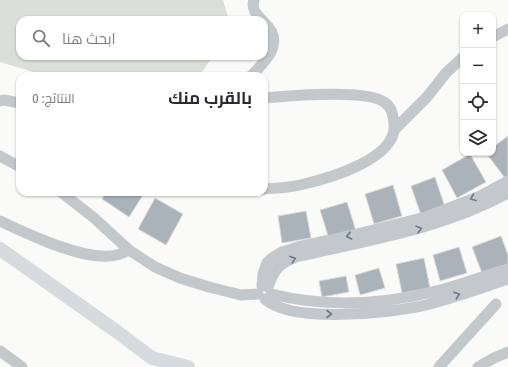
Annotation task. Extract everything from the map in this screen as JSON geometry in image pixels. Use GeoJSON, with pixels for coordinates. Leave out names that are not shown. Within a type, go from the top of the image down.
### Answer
{"type":"FeatureCollection","features":[{"type":"Feature","properties":{"kind":"main road"},"geometry":{"type":"LineString","coordinates":[[0,249],[152,358],[188,367]]}},
{"type":"Feature","properties":{"kind":"street"},"geometry":{"type":"LineString","coordinates":[[254,0],[254,12],[258,16]]}},
{"type":"Feature","properties":{"kind":"street"},"geometry":{"type":"LineString","coordinates":[[268,26],[274,37],[274,46],[268,59]]}},
{"type":"Feature","properties":{"kind":"street"},"geometry":{"type":"LineString","coordinates":[[496,35],[508,29]]}},
{"type":"Feature","properties":{"kind":"street"},"geometry":{"type":"LineString","coordinates":[[255,72],[267,60]]}},
{"type":"Feature","properties":{"kind":"street"},"geometry":{"type":"LineString","coordinates":[[395,129],[427,97],[460,60]]}},
{"type":"Feature","properties":{"kind":"street"},"geometry":{"type":"LineString","coordinates":[[268,98],[296,95],[348,95],[374,98],[384,102],[391,108],[394,115],[395,129],[393,138],[385,148],[357,166],[332,176],[300,185],[268,189]]}},
{"type":"Feature","properties":{"kind":"street"},"geometry":{"type":"LineString","coordinates":[[0,101],[4,100],[16,102]]}},
{"type":"Feature","properties":{"kind":"street"},"geometry":{"type":"LineString","coordinates":[[0,156],[16,165]]}},
{"type":"Feature","properties":{"kind":"street"},"geometry":{"type":"LineString","coordinates":[[372,235],[426,217],[478,197],[508,181]]}},
{"type":"Feature","properties":{"kind":"street"},"geometry":{"type":"LineString","coordinates":[[508,193],[462,215],[439,223],[298,247],[282,252],[272,258],[263,274],[265,292],[272,305],[280,308],[310,313],[353,314],[391,305],[508,269]]}},
{"type":"Feature","properties":{"kind":"street"},"geometry":{"type":"LineString","coordinates":[[66,196],[93,217],[129,250],[156,267],[180,278],[241,295],[265,292],[290,299],[312,301],[391,305],[425,305],[508,279]]}},
{"type":"Feature","properties":{"kind":"street"},"geometry":{"type":"LineString","coordinates":[[0,222],[42,240],[83,254],[93,256],[120,255],[129,250]]}},
{"type":"Feature","properties":{"kind":"street"},"geometry":{"type":"LineString","coordinates":[[310,313],[312,301]]}},
{"type":"Feature","properties":{"kind":"street"},"geometry":{"type":"LineString","coordinates":[[439,367],[496,304]]}},
{"type":"Feature","properties":{"kind":"street"},"geometry":{"type":"LineString","coordinates":[[0,351],[22,367]]}},
{"type":"Feature","properties":{"kind":"street"},"geometry":{"type":"LineString","coordinates":[[478,367],[508,352]]}},
{"type":"Feature","properties":{"kind":"street"},"geometry":{"type":"LineString","coordinates":[[152,358],[166,367]]}},
{"type":"Feature","properties":{"kind":"shaded area"},"geometry":{"type":"Polygon","coordinates":[[[0,0],[223,0],[228,16],[16,16],[16,60],[210,60],[202,72],[34,72],[0,62],[0,0]]]}},
{"type":"Feature","properties":{"kind":"building"},"geometry":{"type":"Polygon","coordinates":[[[508,136],[508,176],[505,178],[488,156],[496,156],[496,145],[508,136]]]}},
{"type":"Feature","properties":{"kind":"building"},"geometry":{"type":"Polygon","coordinates":[[[466,156],[471,156],[486,182],[457,198],[442,170],[466,156]]]}},
{"type":"Feature","properties":{"kind":"building"},"geometry":{"type":"Polygon","coordinates":[[[435,177],[445,207],[421,215],[411,186],[435,177]]]}},
{"type":"Feature","properties":{"kind":"building"},"geometry":{"type":"Polygon","coordinates":[[[393,185],[402,216],[374,224],[365,194],[393,185]]]}},
{"type":"Feature","properties":{"kind":"building"},"geometry":{"type":"Polygon","coordinates":[[[104,196],[142,196],[129,217],[102,199],[104,196]]]}},
{"type":"Feature","properties":{"kind":"building"},"geometry":{"type":"Polygon","coordinates":[[[155,198],[183,214],[166,245],[138,229],[155,198]]]}},
{"type":"Feature","properties":{"kind":"building"},"geometry":{"type":"Polygon","coordinates":[[[347,202],[356,231],[329,239],[320,210],[347,202]]]}},
{"type":"Feature","properties":{"kind":"building"},"geometry":{"type":"Polygon","coordinates":[[[306,211],[311,238],[282,243],[278,216],[306,211]]]}},
{"type":"Feature","properties":{"kind":"building"},"geometry":{"type":"Polygon","coordinates":[[[501,236],[508,255],[508,264],[482,273],[472,247],[501,236]]]}},
{"type":"Feature","properties":{"kind":"building"},"geometry":{"type":"Polygon","coordinates":[[[459,247],[467,273],[440,281],[433,255],[459,247]]]}},
{"type":"Feature","properties":{"kind":"building"},"geometry":{"type":"Polygon","coordinates":[[[424,258],[430,288],[402,293],[396,264],[424,258]]]}},
{"type":"Feature","properties":{"kind":"building"},"geometry":{"type":"Polygon","coordinates":[[[379,268],[385,288],[360,295],[355,275],[379,268]]]}},
{"type":"Feature","properties":{"kind":"building"},"geometry":{"type":"Polygon","coordinates":[[[346,276],[349,292],[322,297],[319,281],[346,276]]]}}]}
